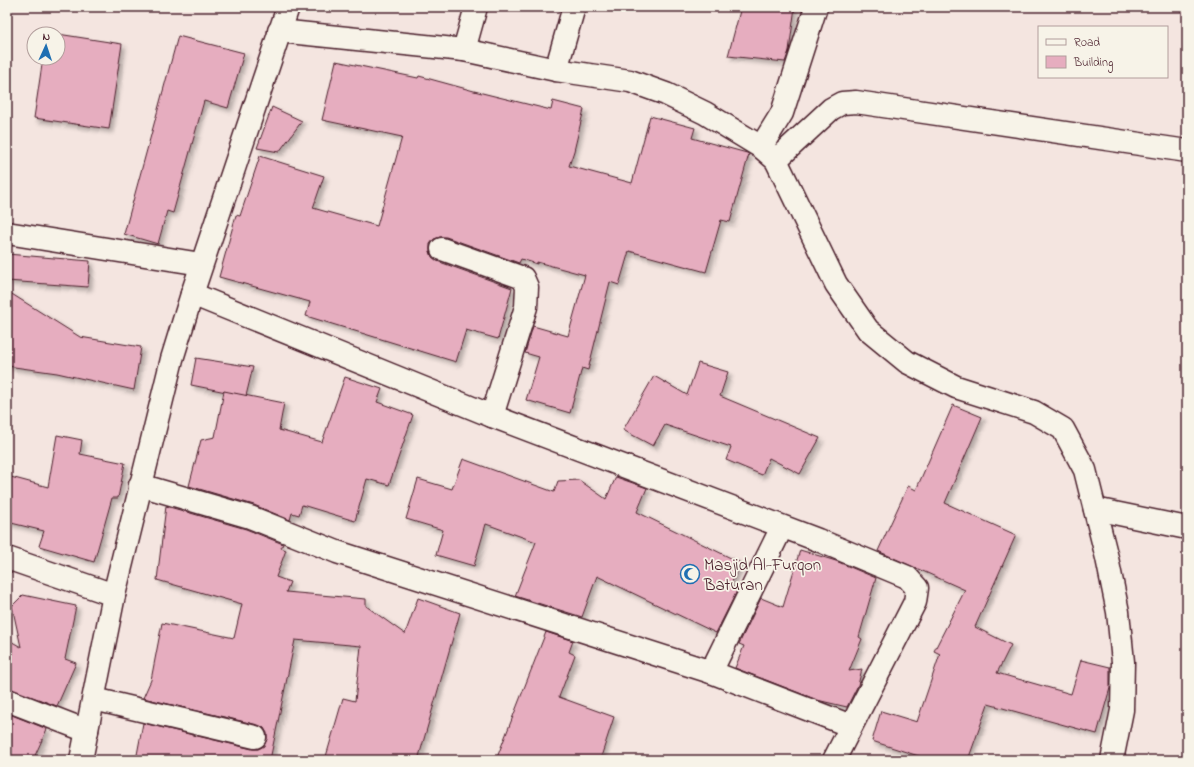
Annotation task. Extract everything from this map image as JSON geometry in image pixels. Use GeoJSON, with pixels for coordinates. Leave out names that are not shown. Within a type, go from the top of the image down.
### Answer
{"type":"FeatureCollection","features":[{"type":"Feature","properties":{"kind":"street"},"geometry":{"type":"LineString","coordinates":[[81,760],[114,595],[172,360],[192,294],[288,7]]}},
{"type":"Feature","properties":{"kind":"street"},"geometry":{"type":"LineString","coordinates":[[464,50],[476,7]]}},
{"type":"Feature","properties":{"kind":"street"},"geometry":{"type":"LineString","coordinates":[[556,70],[574,7]]}},
{"type":"Feature","properties":{"kind":"street"},"geometry":{"type":"LineString","coordinates":[[768,153],[816,7]]}},
{"type":"Feature","properties":{"kind":"street"},"geometry":{"type":"LineString","coordinates":[[279,31],[464,50],[556,70],[630,81],[666,94],[705,113],[768,153],[836,284],[868,330],[907,362],[956,387],[1034,412],[1062,429],[1085,470],[1118,612],[1123,662],[1122,710],[1112,760]]}},
{"type":"Feature","properties":{"kind":"street"},"geometry":{"type":"LineString","coordinates":[[768,153],[830,109],[842,103],[856,102],[1187,151]]}},
{"type":"Feature","properties":{"kind":"street"},"geometry":{"type":"LineString","coordinates":[[7,233],[202,264]]}},
{"type":"Feature","properties":{"kind":"street"},"geometry":{"type":"LineString","coordinates":[[442,249],[523,278],[526,287],[526,307],[492,416]]}},
{"type":"Feature","properties":{"kind":"street"},"geometry":{"type":"LineString","coordinates":[[192,294],[492,416],[818,540],[907,577],[917,588],[915,602],[834,760]]}},
{"type":"Feature","properties":{"kind":"street"},"geometry":{"type":"LineString","coordinates":[[140,485],[250,517],[337,552],[711,672],[851,726]]}},
{"type":"Feature","properties":{"kind":"street"},"geometry":{"type":"LineString","coordinates":[[1095,509],[1187,528]]}},
{"type":"Feature","properties":{"kind":"street"},"geometry":{"type":"LineString","coordinates":[[711,672],[782,527]]}},
{"type":"Feature","properties":{"kind":"street"},"geometry":{"type":"LineString","coordinates":[[7,558],[114,595]]}},
{"type":"Feature","properties":{"kind":"street"},"geometry":{"type":"LineString","coordinates":[[94,699],[255,737]]}},
{"type":"Feature","properties":{"kind":"street"},"geometry":{"type":"LineString","coordinates":[[7,700],[87,731]]}},
{"type":"Feature","properties":{"kind":"building"},"geometry":{"type":"Polygon","coordinates":[[[741,7],[795,7],[789,51],[785,62],[728,56],[741,7]]]}},
{"type":"Feature","properties":{"kind":"building"},"geometry":{"type":"Polygon","coordinates":[[[66,35],[122,44],[109,129],[34,118],[42,66],[66,66],[66,35]]]}},
{"type":"Feature","properties":{"kind":"building"},"geometry":{"type":"Polygon","coordinates":[[[178,36],[244,53],[228,108],[204,101],[173,213],[167,211],[158,244],[124,234],[178,36]]]}},
{"type":"Feature","properties":{"kind":"building"},"geometry":{"type":"Polygon","coordinates":[[[336,61],[418,78],[419,76],[551,110],[553,101],[584,109],[569,166],[632,183],[650,116],[695,128],[692,138],[749,154],[730,222],[721,220],[706,272],[629,251],[619,285],[610,282],[588,370],[582,368],[570,413],[526,400],[539,357],[525,353],[533,326],[568,336],[585,275],[521,259],[519,263],[446,237],[434,239],[430,244],[430,251],[432,257],[437,261],[512,288],[498,339],[466,330],[456,362],[306,316],[310,302],[219,277],[236,215],[240,216],[260,156],[324,176],[313,208],[377,226],[402,137],[322,120],[336,61]]]}},
{"type":"Feature","properties":{"kind":"building"},"geometry":{"type":"Polygon","coordinates":[[[272,107],[302,121],[279,152],[257,148],[272,107]]]}},
{"type":"Feature","properties":{"kind":"building"},"geometry":{"type":"Polygon","coordinates":[[[7,254],[90,261],[88,287],[7,281],[7,254]]]}},
{"type":"Feature","properties":{"kind":"building"},"geometry":{"type":"Polygon","coordinates":[[[7,291],[80,337],[141,347],[134,390],[57,373],[7,366],[7,291]]]}},
{"type":"Feature","properties":{"kind":"building"},"geometry":{"type":"Polygon","coordinates":[[[196,358],[253,367],[246,396],[191,385],[196,358]]]}},
{"type":"Feature","properties":{"kind":"building"},"geometry":{"type":"Polygon","coordinates":[[[698,363],[728,372],[720,396],[820,438],[800,474],[769,458],[762,475],[726,460],[731,447],[665,425],[653,446],[623,430],[654,376],[687,395],[698,363]]]}},
{"type":"Feature","properties":{"kind":"building"},"geometry":{"type":"Polygon","coordinates":[[[345,377],[382,389],[377,402],[413,415],[389,485],[367,479],[355,521],[302,505],[299,515],[292,513],[290,520],[254,505],[189,486],[201,440],[215,437],[224,391],[284,403],[279,430],[322,442],[345,377]]]}},
{"type":"Feature","properties":{"kind":"building"},"geometry":{"type":"Polygon","coordinates":[[[953,405],[982,417],[945,503],[1016,535],[975,627],[1011,645],[997,673],[1071,694],[1081,660],[1110,667],[1110,688],[1097,734],[988,704],[968,760],[931,760],[872,741],[881,711],[917,722],[940,654],[934,651],[965,590],[878,551],[908,486],[916,490],[953,405]]]}},
{"type":"Feature","properties":{"kind":"building"},"geometry":{"type":"Polygon","coordinates":[[[57,435],[82,440],[80,454],[125,463],[118,498],[112,498],[94,562],[39,546],[44,531],[7,522],[7,476],[48,487],[57,435]]]}},
{"type":"Feature","properties":{"kind":"building"},"geometry":{"type":"Polygon","coordinates":[[[463,459],[554,492],[558,481],[579,480],[606,499],[616,477],[647,488],[637,512],[741,563],[730,586],[738,589],[716,633],[597,576],[582,617],[515,596],[536,542],[486,524],[474,566],[436,555],[443,530],[406,519],[418,479],[452,489],[463,459]]]}},
{"type":"Feature","properties":{"kind":"building"},"geometry":{"type":"Polygon","coordinates":[[[166,506],[246,529],[283,544],[281,548],[286,550],[276,577],[290,582],[286,592],[366,599],[366,606],[405,634],[418,598],[460,613],[418,760],[325,760],[343,698],[355,701],[361,646],[295,640],[270,760],[136,760],[143,723],[252,749],[258,749],[264,746],[267,739],[267,733],[264,728],[258,725],[143,698],[151,680],[162,623],[234,638],[242,604],[157,580],[166,506]]]}},
{"type":"Feature","properties":{"kind":"building"},"geometry":{"type":"Polygon","coordinates":[[[800,550],[836,561],[876,578],[859,637],[862,639],[849,671],[862,669],[858,685],[847,707],[817,700],[735,668],[744,646],[739,644],[761,598],[783,607],[800,550]]]}},
{"type":"Feature","properties":{"kind":"building"},"geometry":{"type":"Polygon","coordinates":[[[23,595],[76,606],[65,659],[76,663],[57,706],[7,688],[7,639],[21,647],[12,606],[23,595]]]}},
{"type":"Feature","properties":{"kind":"building"},"geometry":{"type":"Polygon","coordinates":[[[546,632],[573,641],[569,652],[575,655],[559,697],[614,717],[600,760],[496,760],[546,632]]]}},
{"type":"Feature","properties":{"kind":"building"},"geometry":{"type":"Polygon","coordinates":[[[7,713],[47,729],[33,760],[7,760],[7,713]]]}},
{"type":"Feature","properties":{"kind":"place","name":"Masjid Al-Furqon Baturan"},"geometry":{"type":"Point","coordinates":[690,574]}}]}
